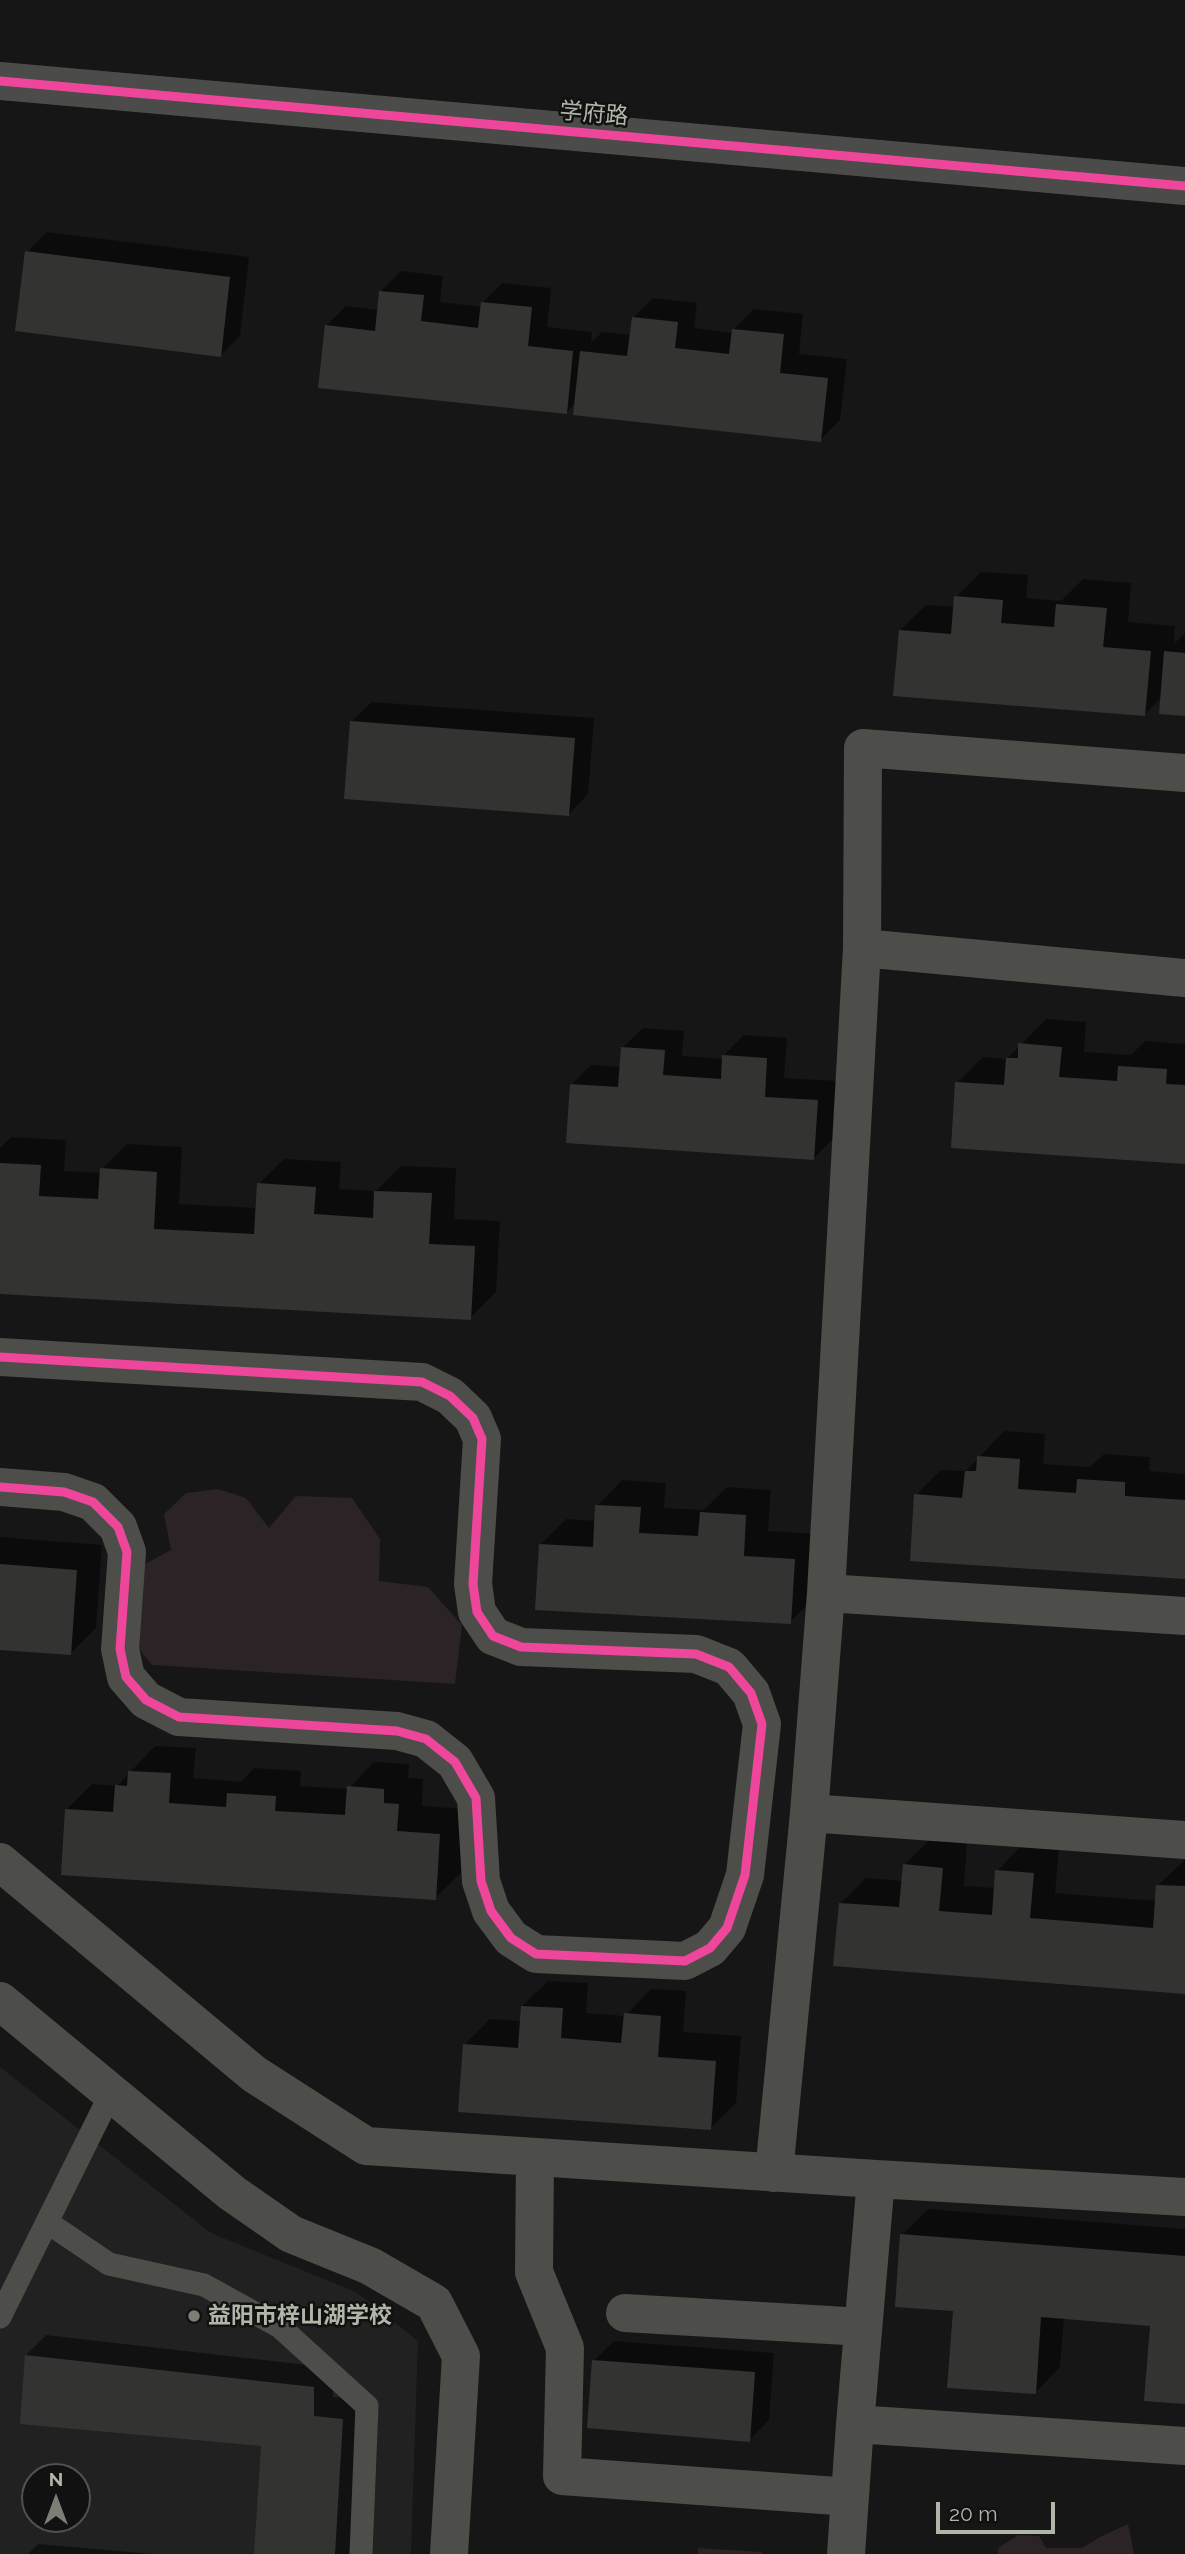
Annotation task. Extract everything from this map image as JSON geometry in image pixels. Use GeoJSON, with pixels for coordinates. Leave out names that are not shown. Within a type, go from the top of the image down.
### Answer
{"type":"FeatureCollection","features":[{"type":"Feature","properties":{"kind":"street","name":"学府路"},"geometry":{"type":"LineString","coordinates":[[0,81],[1185,186]]}},
{"type":"Feature","properties":{"kind":"street"},"geometry":{"type":"LineString","coordinates":[[774,2173],[809,1813],[826,1593],[862,948],[863,748],[1185,773]]}},
{"type":"Feature","properties":{"kind":"street"},"geometry":{"type":"LineString","coordinates":[[862,948],[1185,978]]}},
{"type":"Feature","properties":{"kind":"street"},"geometry":{"type":"LineString","coordinates":[[0,1357],[422,1382],[450,1396],[473,1418],[482,1439],[473,1584],[477,1612],[494,1636],[521,1647],[696,1654],[729,1667],[751,1693],[762,1724],[745,1875],[727,1928],[710,1948],[685,1961],[536,1954],[511,1938],[491,1911],[481,1881],[476,1798],[455,1762],[426,1739],[397,1731],[179,1717],[146,1700],[127,1677],[120,1649],[127,1552],[118,1527],[93,1502],[64,1492],[0,1487]]}},
{"type":"Feature","properties":{"kind":"street"},"geometry":{"type":"LineString","coordinates":[[826,1593],[1185,1616]]}},
{"type":"Feature","properties":{"kind":"street"},"geometry":{"type":"LineString","coordinates":[[809,1813],[1185,1840]]}},
{"type":"Feature","properties":{"kind":"street"},"geometry":{"type":"LineString","coordinates":[[0,1862],[254,2074],[366,2146],[1185,2197]]}},
{"type":"Feature","properties":{"kind":"street"},"geometry":{"type":"LineString","coordinates":[[0,2001],[232,2193],[291,2234],[370,2266],[434,2304],[461,2356],[449,2554]]}},
{"type":"Feature","properties":{"kind":"street"},"geometry":{"type":"LineString","coordinates":[[534,2157],[534,2272],[565,2348],[562,2476],[850,2497]]}},
{"type":"Feature","properties":{"kind":"street"},"geometry":{"type":"LineString","coordinates":[[846,2554],[876,2179]]}},
{"type":"Feature","properties":{"kind":"street"},"geometry":{"type":"LineString","coordinates":[[625,2313],[863,2327]]}},
{"type":"Feature","properties":{"kind":"street"},"geometry":{"type":"LineString","coordinates":[[855,2424],[1185,2446]]}},
{"type":"Feature","properties":{"kind":"lane"},"geometry":{"type":"LineString","coordinates":[[0,2317],[111,2093]]}},
{"type":"Feature","properties":{"kind":"lane"},"geometry":{"type":"LineString","coordinates":[[47,2222],[108,2264],[204,2285],[280,2327],[367,2406],[361,2554]]}},
{"type":"Feature","properties":{"kind":"shaded area"},"geometry":{"type":"Polygon","coordinates":[[[218,1489],[246,1498],[269,1528],[296,1496],[352,1498],[380,1539],[379,1581],[428,1587],[462,1625],[455,1684],[152,1665],[135,1644],[141,1566],[171,1550],[164,1514],[186,1493],[218,1489]]]}},
{"type":"Feature","properties":{"kind":"shaded area","name":"益阳市梓山湖学校"},"geometry":{"type":"Polygon","coordinates":[[[0,2067],[211,2233],[356,2292],[418,2341],[411,2554],[0,2554],[0,2067]]]}},
{"type":"Feature","properties":{"kind":"shaded area"},"geometry":{"type":"Polygon","coordinates":[[[1128,2524],[1134,2554],[998,2554],[998,2548],[1018,2535],[1039,2536],[1046,2548],[1082,2548],[1128,2524]]]}},
{"type":"Feature","properties":{"kind":"shaded area"},"geometry":{"type":"Polygon","coordinates":[[[698,2548],[762,2552],[762,2554],[698,2554],[698,2548]]]}},
{"type":"Feature","properties":{"kind":"building"},"geometry":{"type":"Polygon","coordinates":[[[25,251],[230,277],[221,357],[15,331],[25,251]]]}},
{"type":"Feature","properties":{"kind":"building"},"geometry":{"type":"Polygon","coordinates":[[[379,291],[424,295],[421,321],[478,328],[481,302],[532,307],[528,346],[573,351],[567,414],[318,388],[325,325],[375,331],[379,291]]]}},
{"type":"Feature","properties":{"kind":"building"},"geometry":{"type":"Polygon","coordinates":[[[632,317],[678,322],[675,348],[729,354],[732,329],[784,334],[780,373],[828,378],[821,442],[573,415],[580,351],[627,356],[632,317]]]}},
{"type":"Feature","properties":{"kind":"building"},"geometry":{"type":"Polygon","coordinates":[[[954,596],[1003,600],[1001,623],[1054,627],[1056,604],[1107,608],[1103,647],[1151,651],[1145,716],[893,696],[899,630],[951,634],[954,596]]]}},
{"type":"Feature","properties":{"kind":"building"},"geometry":{"type":"Polygon","coordinates":[[[1164,651],[1185,653],[1185,716],[1159,714],[1164,651]]]}},
{"type":"Feature","properties":{"kind":"building"},"geometry":{"type":"Polygon","coordinates":[[[350,721],[575,738],[569,816],[344,799],[350,721]]]}},
{"type":"Feature","properties":{"kind":"building"},"geometry":{"type":"Polygon","coordinates":[[[1018,1043],[1062,1047],[1059,1077],[1117,1081],[1118,1066],[1167,1069],[1166,1084],[1185,1085],[1185,1164],[951,1148],[955,1082],[1004,1085],[1006,1058],[1018,1058],[1018,1043]]]}},
{"type":"Feature","properties":{"kind":"building"},"geometry":{"type":"Polygon","coordinates":[[[621,1047],[665,1050],[663,1075],[721,1079],[722,1055],[767,1058],[765,1097],[818,1100],[814,1160],[566,1143],[570,1084],[618,1087],[621,1047]]]}},
{"type":"Feature","properties":{"kind":"building"},"geometry":{"type":"Polygon","coordinates":[[[0,1163],[41,1165],[39,1196],[98,1199],[100,1168],[157,1172],[154,1229],[254,1234],[257,1183],[316,1187],[314,1214],[373,1218],[374,1191],[432,1193],[429,1244],[475,1246],[471,1320],[0,1294],[0,1163]]]}},
{"type":"Feature","properties":{"kind":"building"},"geometry":{"type":"Polygon","coordinates":[[[977,1456],[1020,1459],[1018,1489],[1076,1493],[1077,1479],[1125,1482],[1125,1496],[1185,1500],[1185,1579],[910,1561],[914,1494],[962,1498],[965,1471],[976,1471],[977,1456]]]}},
{"type":"Feature","properties":{"kind":"building"},"geometry":{"type":"Polygon","coordinates":[[[595,1505],[641,1507],[639,1533],[698,1536],[700,1512],[746,1515],[744,1556],[795,1559],[791,1624],[535,1610],[539,1544],[593,1547],[595,1505]]]}},
{"type":"Feature","properties":{"kind":"building"},"geometry":{"type":"Polygon","coordinates":[[[0,1564],[77,1570],[71,1655],[0,1650],[0,1564]]]}},
{"type":"Feature","properties":{"kind":"building"},"geometry":{"type":"Polygon","coordinates":[[[128,1771],[171,1773],[169,1803],[226,1807],[227,1793],[276,1796],[275,1811],[345,1815],[347,1786],[384,1789],[384,1803],[399,1804],[397,1831],[440,1834],[436,1900],[61,1875],[65,1809],[113,1812],[115,1785],[127,1786],[128,1771]]]}},
{"type":"Feature","properties":{"kind":"building"},"geometry":{"type":"Polygon","coordinates":[[[903,1864],[943,1868],[939,1911],[992,1915],[995,1870],[1034,1873],[1030,1918],[1153,1928],[1156,1885],[1185,1886],[1185,1994],[833,1966],[839,1903],[899,1907],[903,1864]]]}},
{"type":"Feature","properties":{"kind":"building"},"geometry":{"type":"Polygon","coordinates":[[[521,2006],[563,2008],[561,2038],[621,2043],[624,2013],[661,2016],[658,2057],[716,2061],[711,2130],[458,2112],[463,2044],[518,2048],[521,2006]]]}},
{"type":"Feature","properties":{"kind":"building"},"geometry":{"type":"Polygon","coordinates":[[[900,2234],[1185,2256],[1185,2404],[1144,2401],[1150,2326],[1041,2317],[1036,2394],[947,2388],[953,2311],[895,2307],[900,2234]]]}},
{"type":"Feature","properties":{"kind":"building"},"geometry":{"type":"Polygon","coordinates":[[[25,2355],[314,2387],[314,2416],[343,2419],[335,2554],[254,2554],[261,2446],[20,2424],[25,2355]]]}},
{"type":"Feature","properties":{"kind":"building"},"geometry":{"type":"Polygon","coordinates":[[[592,2360],[755,2372],[750,2442],[587,2428],[592,2360]]]}},
{"type":"Feature","properties":{"kind":"cycle path"},"geometry":{"type":"LineString","coordinates":[[0,81],[1185,186]]}},
{"type":"Feature","properties":{"kind":"cycle path"},"geometry":{"type":"LineString","coordinates":[[0,1357],[422,1382],[450,1396],[473,1418],[482,1439],[473,1584],[477,1612],[493,1636],[521,1647],[696,1654],[729,1667],[751,1693],[762,1724],[745,1875],[727,1928],[710,1948],[685,1961],[536,1954],[511,1938],[491,1911],[481,1881],[476,1798],[455,1762],[426,1739],[397,1731],[179,1717],[146,1700],[126,1677],[120,1649],[127,1552],[118,1527],[93,1502],[64,1492],[0,1487]]}},
{"type":"Feature","properties":{"kind":"place","name":"益阳市梓山湖学校"},"geometry":{"type":"Point","coordinates":[194,2316]}}]}
